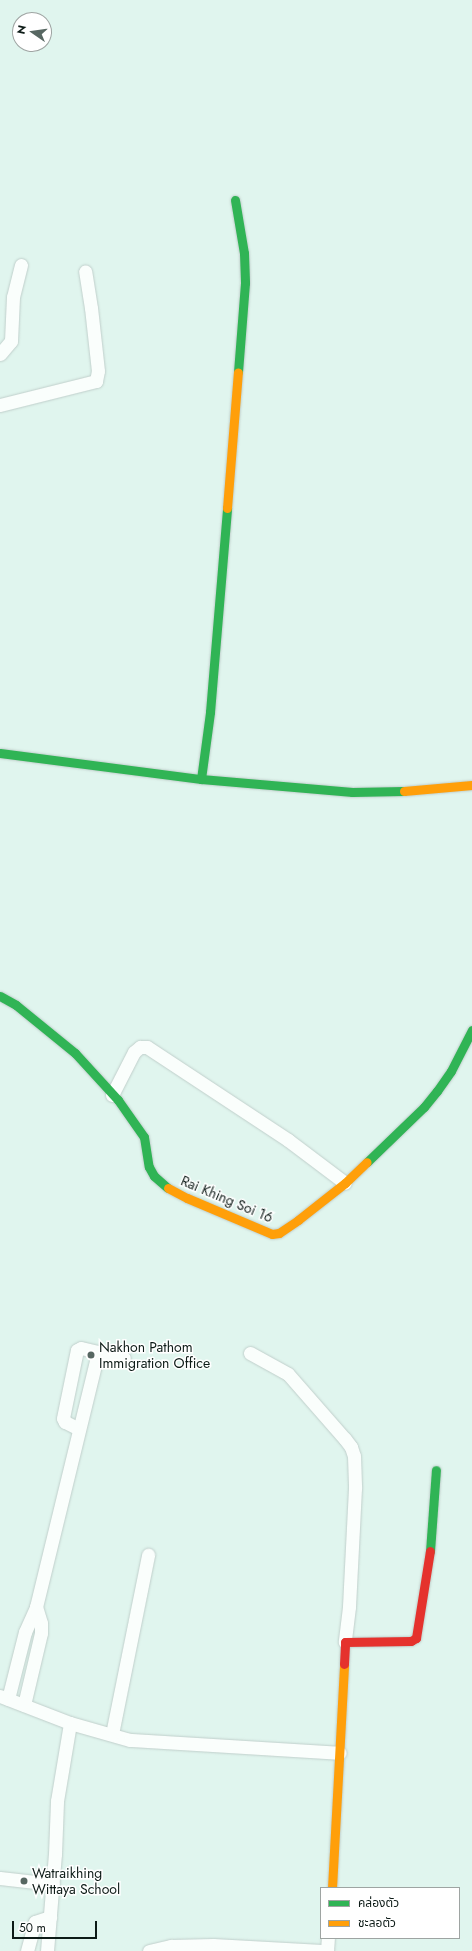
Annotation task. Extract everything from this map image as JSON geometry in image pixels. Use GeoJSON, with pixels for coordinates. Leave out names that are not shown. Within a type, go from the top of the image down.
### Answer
{"type":"FeatureCollection","features":[{"type":"Feature","properties":{"kind":"street"},"geometry":{"type":"LineString","coordinates":[[201,779],[210,712],[245,283],[244,253],[235,200]]}},
{"type":"Feature","properties":{"kind":"street"},"geometry":{"type":"LineString","coordinates":[[0,354],[11,340],[13,297],[21,265]]}},
{"type":"Feature","properties":{"kind":"street"},"geometry":{"type":"LineString","coordinates":[[0,405],[96,381],[98,373],[85,271]]}},
{"type":"Feature","properties":{"kind":"street"},"geometry":{"type":"LineString","coordinates":[[0,753],[201,779],[375,793],[472,785]]}},
{"type":"Feature","properties":{"kind":"street","name":"Rai Khing Soi 16"},"geometry":{"type":"LineString","coordinates":[[0,996],[40,1024],[75,1053],[112,1095],[139,1128],[144,1137],[149,1167],[154,1176],[163,1185],[187,1198],[268,1233],[279,1233],[344,1183],[424,1107],[438,1091],[451,1071],[472,1030]]}},
{"type":"Feature","properties":{"kind":"street"},"geometry":{"type":"LineString","coordinates":[[112,1095],[134,1052],[140,1047],[147,1047],[288,1140],[344,1183]]}},
{"type":"Feature","properties":{"kind":"street"},"geometry":{"type":"LineString","coordinates":[[79,1429],[65,1422],[63,1418],[78,1350],[81,1348],[124,1358]]}},
{"type":"Feature","properties":{"kind":"street"},"geometry":{"type":"LineString","coordinates":[[98,1352],[36,1607],[25,1632],[4,1697],[70,1723],[130,1740],[340,1753]]}},
{"type":"Feature","properties":{"kind":"street"},"geometry":{"type":"LineString","coordinates":[[250,1353],[288,1374],[345,1439],[351,1447],[354,1456],[355,1488],[349,1608],[332,1887]]}},
{"type":"Feature","properties":{"kind":"street"},"geometry":{"type":"LineString","coordinates":[[346,1642],[411,1641],[416,1638],[429,1558],[436,1470]]}},
{"type":"Feature","properties":{"kind":"street"},"geometry":{"type":"LineString","coordinates":[[112,1734],[148,1555]]}},
{"type":"Feature","properties":{"kind":"street"},"geometry":{"type":"LineString","coordinates":[[24,1705],[41,1633],[41,1624],[36,1607]]}},
{"type":"Feature","properties":{"kind":"street"},"geometry":{"type":"LineString","coordinates":[[47,1951],[53,1884],[57,1801],[70,1723]]}},
{"type":"Feature","properties":{"kind":"street"},"geometry":{"type":"LineString","coordinates":[[0,1878],[53,1884]]}},
{"type":"Feature","properties":{"kind":"street"},"geometry":{"type":"LineString","coordinates":[[27,1951],[35,1922],[50,1917]]}},
{"type":"Feature","properties":{"kind":"street"},"geometry":{"type":"LineString","coordinates":[[327,1951],[328,1939]]}},
{"type":"Feature","properties":{"kind":"street"},"geometry":{"type":"LineString","coordinates":[[149,1951],[171,1946],[322,1951]]}},
{"type":"Feature","properties":{"kind":"traffic: fast"},"geometry":{"type":"LineString","coordinates":[[235,200],[244,253],[245,283],[238,372]]}},
{"type":"Feature","properties":{"kind":"traffic: fast"},"geometry":{"type":"LineString","coordinates":[[201,779],[210,712],[227,508]]}},
{"type":"Feature","properties":{"kind":"traffic: fast"},"geometry":{"type":"LineString","coordinates":[[0,753],[201,779],[352,792],[404,791]]}},
{"type":"Feature","properties":{"kind":"traffic: fast"},"geometry":{"type":"LineString","coordinates":[[0,996],[16,1005],[75,1053],[118,1100],[144,1137],[149,1167],[154,1176],[168,1188]]}},
{"type":"Feature","properties":{"kind":"traffic: fast"},"geometry":{"type":"LineString","coordinates":[[367,1162],[424,1107],[437,1091],[451,1071],[472,1030]]}},
{"type":"Feature","properties":{"kind":"traffic: fast"},"geometry":{"type":"LineString","coordinates":[[430,1551],[436,1470]]}},
{"type":"Feature","properties":{"kind":"traffic: slow"},"geometry":{"type":"LineString","coordinates":[[227,508],[238,372]]}},
{"type":"Feature","properties":{"kind":"traffic: slow"},"geometry":{"type":"LineString","coordinates":[[404,791],[472,785]]}},
{"type":"Feature","properties":{"kind":"traffic: slow"},"geometry":{"type":"LineString","coordinates":[[168,1188],[187,1198],[272,1234],[279,1233],[298,1220],[345,1183],[367,1162]]}},
{"type":"Feature","properties":{"kind":"traffic: slow"},"geometry":{"type":"LineString","coordinates":[[332,1887],[344,1664]]}},
{"type":"Feature","properties":{"kind":"traffic: jam"},"geometry":{"type":"LineString","coordinates":[[344,1664],[345,1642],[411,1641],[416,1638],[430,1551]]}},
{"type":"Feature","properties":{"kind":"place","name":"Nakhon Pathom Immigration Office"},"geometry":{"type":"Point","coordinates":[91,1355]}},
{"type":"Feature","properties":{"kind":"place","name":"Watraikhing Wittaya School"},"geometry":{"type":"Point","coordinates":[24,1881]}}]}
